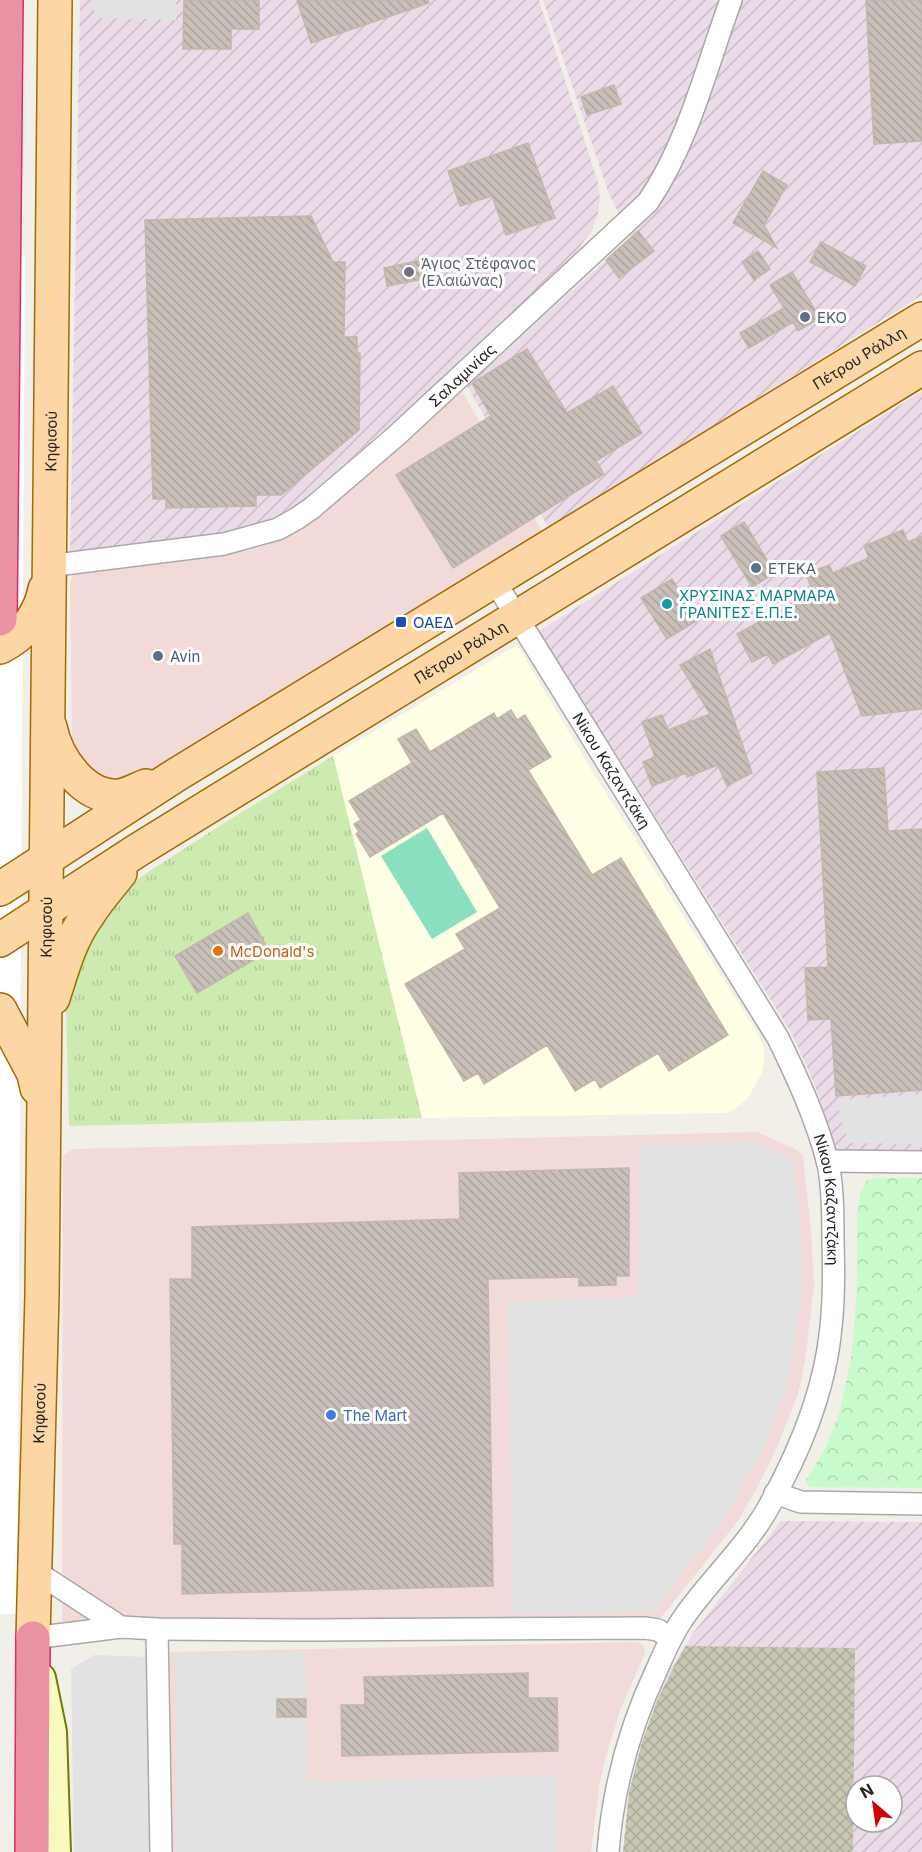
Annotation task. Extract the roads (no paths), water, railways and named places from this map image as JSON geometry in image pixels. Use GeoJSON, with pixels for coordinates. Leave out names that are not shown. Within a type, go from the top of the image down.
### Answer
{"type":"FeatureCollection","features":[{"type":"Feature","properties":{"kind":"highway"},"geometry":{"type":"LineString","coordinates":[[0,619],[6,0]]}},
{"type":"Feature","properties":{"kind":"highway"},"geometry":{"type":"LineString","coordinates":[[32,1852],[33,1638]]}},
{"type":"Feature","properties":{"kind":"main road","name":"Κηφισού"},"geometry":{"type":"LineString","coordinates":[[33,1638],[42,1306],[46,703],[55,0]]}},
{"type":"Feature","properties":{"kind":"main road","name":"Πέτρου Ράλλη"},"geometry":{"type":"LineString","coordinates":[[0,889],[176,775],[922,319]]}},
{"type":"Feature","properties":{"kind":"main road","name":"Πέτρου Ράλλη"},"geometry":{"type":"LineString","coordinates":[[0,940],[138,850],[922,368]]}},
{"type":"Feature","properties":{"kind":"main road"},"geometry":{"type":"LineString","coordinates":[[0,647],[15,638],[28,626],[37,613],[43,598],[48,566]]}},
{"type":"Feature","properties":{"kind":"main road"},"geometry":{"type":"LineString","coordinates":[[46,703],[50,730],[59,751],[73,773],[92,790],[105,795],[120,796],[176,775]]}},
{"type":"Feature","properties":{"kind":"main road"},"geometry":{"type":"LineString","coordinates":[[44,1032],[64,963],[87,915],[138,850]]}},
{"type":"Feature","properties":{"kind":"main road"},"geometry":{"type":"LineString","coordinates":[[0,919],[13,920],[45,912]]}},
{"type":"Feature","properties":{"kind":"main road"},"geometry":{"type":"LineString","coordinates":[[0,1010],[34,1074],[42,1106],[43,1140]]}},
{"type":"Feature","properties":{"kind":"street","name":"Σαλαμινίας"},"geometry":{"type":"LineString","coordinates":[[48,566],[224,544],[278,529],[312,508],[396,436],[648,201],[662,180],[684,135],[731,0]]}},
{"type":"Feature","properties":{"kind":"street","name":"Νίκου Καζαντζάκη"},"geometry":{"type":"LineString","coordinates":[[494,580],[778,1038],[801,1087],[827,1161],[833,1221],[834,1298],[831,1329],[818,1396],[792,1460],[766,1511],[700,1595],[670,1638],[644,1696],[629,1739],[616,1790],[608,1852]]}},
{"type":"Feature","properties":{"kind":"street"},"geometry":{"type":"LineString","coordinates":[[827,1161],[922,1162]]}},
{"type":"Feature","properties":{"kind":"street"},"geometry":{"type":"LineString","coordinates":[[775,1493],[801,1502],[922,1504]]}},
{"type":"Feature","properties":{"kind":"street"},"geometry":{"type":"LineString","coordinates":[[35,1571],[121,1627]]}},
{"type":"Feature","properties":{"kind":"street"},"geometry":{"type":"LineString","coordinates":[[33,1638],[121,1627],[157,1629],[645,1628],[658,1630],[670,1638]]}},
{"type":"Feature","properties":{"kind":"street"},"geometry":{"type":"LineString","coordinates":[[157,1629],[161,1852]]}},
{"type":"Feature","properties":{"kind":"street","name":"Κηφισού"},"geometry":{"type":"LineString","coordinates":[[33,1638],[52,1732],[56,1852]]}},
{"type":"Feature","properties":{"kind":"place","name":"Άγιος Στέφανος (Ελαιώνας)"},"geometry":{"type":"Point","coordinates":[409,272]}},
{"type":"Feature","properties":{"kind":"place","name":"EKO"},"geometry":{"type":"Point","coordinates":[805,317]}},
{"type":"Feature","properties":{"kind":"place","name":"ΕΤΕΚΑ"},"geometry":{"type":"Point","coordinates":[756,568]}},
{"type":"Feature","properties":{"kind":"place","name":"ΧΡΥΣΙΝΑΣ ΜΑΡΜΑΡΑ ΓΡΑΝΙΤΕΣ Ε.Π.Ε."},"geometry":{"type":"Point","coordinates":[667,604]}},
{"type":"Feature","properties":{"kind":"place","name":"ΟΑΕΔ"},"geometry":{"type":"Point","coordinates":[401,622]}},
{"type":"Feature","properties":{"kind":"place","name":"Avin"},"geometry":{"type":"Point","coordinates":[158,656]}},
{"type":"Feature","properties":{"kind":"place","name":"McDonald's"},"geometry":{"type":"Point","coordinates":[218,951]}},
{"type":"Feature","properties":{"kind":"place","name":"The Mart"},"geometry":{"type":"Point","coordinates":[331,1415]}}]}
